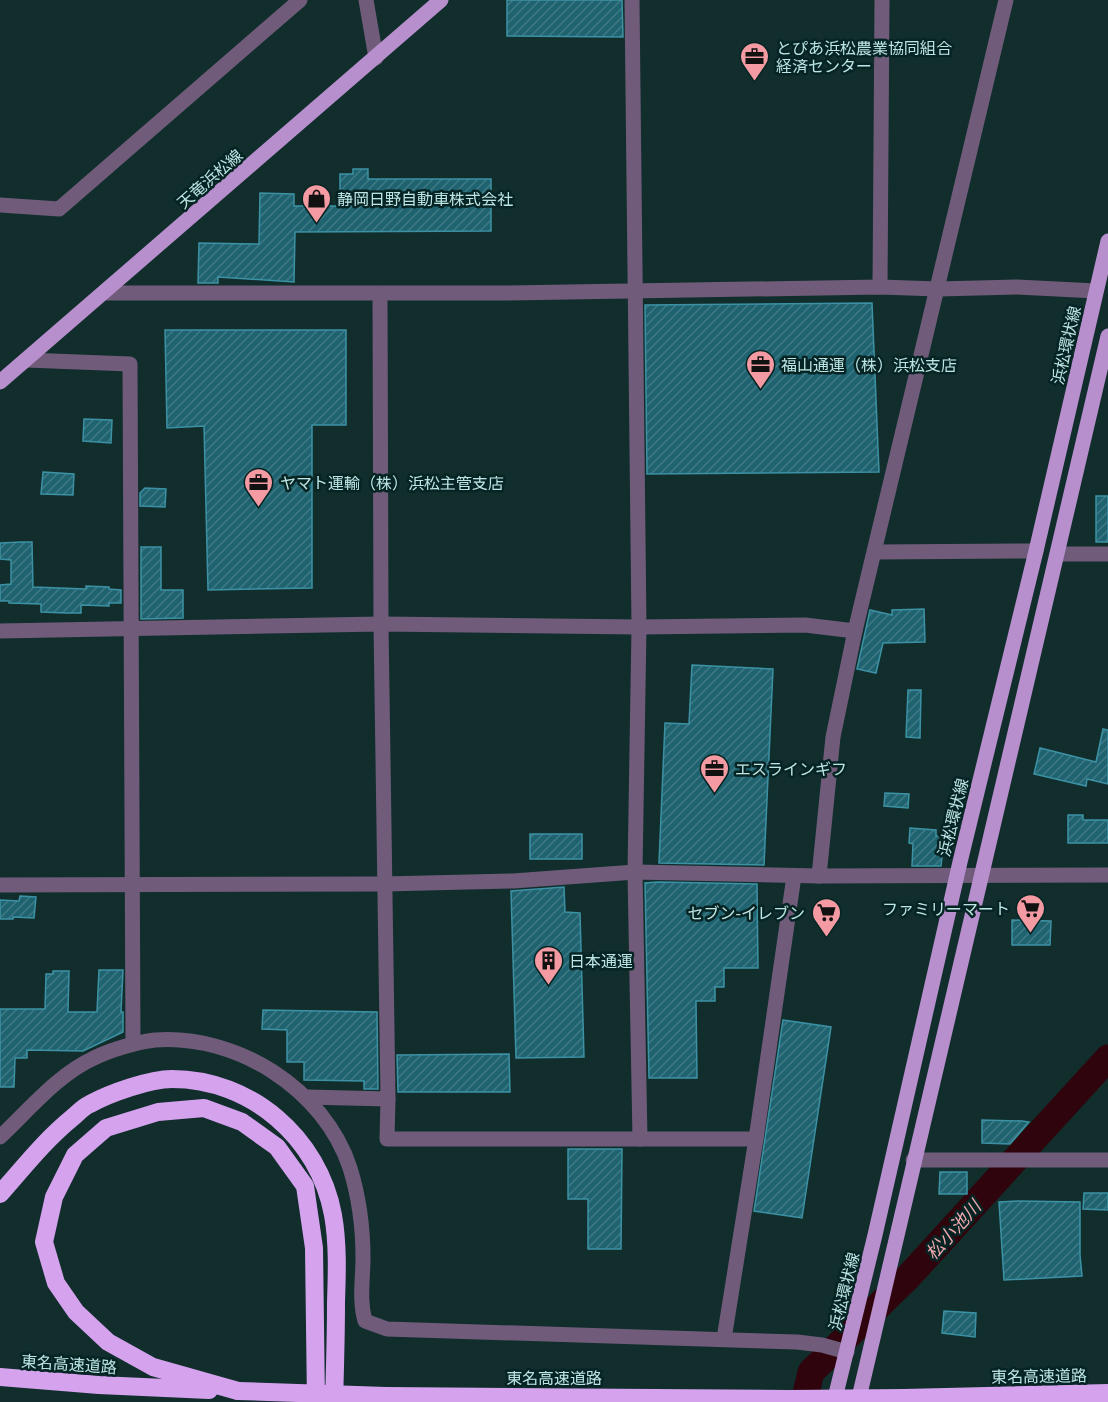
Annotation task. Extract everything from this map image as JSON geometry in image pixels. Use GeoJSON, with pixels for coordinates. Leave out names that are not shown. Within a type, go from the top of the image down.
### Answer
{"type":"FeatureCollection","features":[{"type":"Feature","properties":{"kind":"highway"},"geometry":{"type":"LineString","coordinates":[[0,1194],[53,1133],[88,1104],[127,1088],[172,1079],[211,1084],[249,1098],[282,1121],[302,1142],[319,1173],[333,1214],[337,1265],[334,1402]]}},
{"type":"Feature","properties":{"kind":"highway"},"geometry":{"type":"LineString","coordinates":[[238,1391],[153,1367],[108,1342],[76,1312],[56,1282],[44,1242],[54,1197],[75,1155],[106,1128],[158,1112],[204,1108],[242,1122],[277,1147],[305,1186],[314,1248],[316,1402]]}},
{"type":"Feature","properties":{"kind":"highway","name":"東名高速道路"},"geometry":{"type":"LineString","coordinates":[[0,1377],[99,1385],[386,1396],[789,1399],[1108,1393]]}},
{"type":"Feature","properties":{"kind":"main road","name":"天竜浜松線"},"geometry":{"type":"LineString","coordinates":[[0,382],[441,0]]}},
{"type":"Feature","properties":{"kind":"main road","name":"浜松環状線"},"geometry":{"type":"LineString","coordinates":[[834,1402],[878,1224],[957,875],[1108,242]]}},
{"type":"Feature","properties":{"kind":"main road"},"geometry":{"type":"LineString","coordinates":[[858,1402],[1108,336]]}},
{"type":"Feature","properties":{"kind":"street"},"geometry":{"type":"LineString","coordinates":[[0,205],[59,209],[300,0]]}},
{"type":"Feature","properties":{"kind":"street"},"geometry":{"type":"LineString","coordinates":[[366,0],[376,58]]}},
{"type":"Feature","properties":{"kind":"street"},"geometry":{"type":"LineString","coordinates":[[632,0],[639,627],[635,872],[640,1139]]}},
{"type":"Feature","properties":{"kind":"street"},"geometry":{"type":"LineString","coordinates":[[880,286],[882,0]]}},
{"type":"Feature","properties":{"kind":"street"},"geometry":{"type":"LineString","coordinates":[[819,876],[833,737],[855,631],[1006,0]]}},
{"type":"Feature","properties":{"kind":"street"},"geometry":{"type":"LineString","coordinates":[[104,293],[380,294],[880,286],[938,289],[1017,287],[1096,291]]}},
{"type":"Feature","properties":{"kind":"street"},"geometry":{"type":"LineString","coordinates":[[380,294],[387,1139],[756,1139]]}},
{"type":"Feature","properties":{"kind":"street"},"geometry":{"type":"LineString","coordinates":[[26,360],[130,364],[133,628],[133,1044]]}},
{"type":"Feature","properties":{"kind":"street"},"geometry":{"type":"LineString","coordinates":[[875,552],[1036,551]]}},
{"type":"Feature","properties":{"kind":"street"},"geometry":{"type":"LineString","coordinates":[[1057,554],[1108,555]]}},
{"type":"Feature","properties":{"kind":"street"},"geometry":{"type":"LineString","coordinates":[[0,631],[381,624],[639,627],[805,625],[855,631]]}},
{"type":"Feature","properties":{"kind":"street"},"geometry":{"type":"LineString","coordinates":[[0,885],[384,884],[513,881],[635,872],[794,876],[1108,875]]}},
{"type":"Feature","properties":{"kind":"street"},"geometry":{"type":"LineString","coordinates":[[724,1339],[794,876]]}},
{"type":"Feature","properties":{"kind":"street"},"geometry":{"type":"LineString","coordinates":[[0,1137],[48,1090],[93,1058],[133,1044],[153,1040],[207,1044],[235,1053],[279,1076],[307,1097],[333,1133],[343,1151],[359,1207],[362,1231],[362,1309],[365,1321],[387,1329],[724,1339],[822,1345],[845,1358]]}},
{"type":"Feature","properties":{"kind":"street"},"geometry":{"type":"LineString","coordinates":[[307,1097],[388,1099]]}},
{"type":"Feature","properties":{"kind":"street"},"geometry":{"type":"LineString","coordinates":[[913,1160],[1108,1160]]}},
{"type":"Feature","properties":{"kind":"building"},"geometry":{"type":"Polygon","coordinates":[[[507,0],[622,0],[623,37],[507,36],[507,0]]]}},
{"type":"Feature","properties":{"kind":"building"},"geometry":{"type":"Polygon","coordinates":[[[353,169],[368,169],[368,179],[491,179],[491,231],[295,232],[294,282],[218,277],[218,283],[198,283],[199,243],[259,244],[260,193],[294,194],[294,206],[340,206],[340,174],[353,174],[353,169]]]}},
{"type":"Feature","properties":{"kind":"building","name":"福山通運（株）浜松支店"},"geometry":{"type":"Polygon","coordinates":[[[872,303],[879,472],[647,474],[645,305],[872,303]]]}},
{"type":"Feature","properties":{"kind":"building","name":"ヤマト運輸（株）浜松主管支店"},"geometry":{"type":"Polygon","coordinates":[[[165,330],[346,330],[346,425],[312,425],[312,588],[208,590],[204,426],[167,428],[165,330]]]}},
{"type":"Feature","properties":{"kind":"building"},"geometry":{"type":"Polygon","coordinates":[[[84,419],[112,420],[111,443],[83,441],[84,419]]]}},
{"type":"Feature","properties":{"kind":"building"},"geometry":{"type":"Polygon","coordinates":[[[43,472],[74,474],[73,495],[41,494],[43,472]]]}},
{"type":"Feature","properties":{"kind":"building"},"geometry":{"type":"Polygon","coordinates":[[[145,488],[166,489],[165,507],[140,506],[140,493],[145,488]]]}},
{"type":"Feature","properties":{"kind":"building"},"geometry":{"type":"Polygon","coordinates":[[[1096,496],[1108,496],[1108,542],[1096,542],[1096,496]]]}},
{"type":"Feature","properties":{"kind":"building"},"geometry":{"type":"Polygon","coordinates":[[[32,542],[33,587],[86,589],[86,586],[109,587],[109,589],[121,590],[121,603],[109,603],[109,606],[81,605],[81,613],[66,613],[41,612],[41,604],[0,601],[0,585],[11,584],[11,560],[0,559],[0,543],[32,542]]]}},
{"type":"Feature","properties":{"kind":"building"},"geometry":{"type":"Polygon","coordinates":[[[141,547],[161,547],[161,590],[183,590],[183,618],[141,619],[141,547]]]}},
{"type":"Feature","properties":{"kind":"building"},"geometry":{"type":"Polygon","coordinates":[[[924,609],[925,642],[883,643],[876,673],[857,669],[870,610],[892,615],[892,610],[924,609]]]}},
{"type":"Feature","properties":{"kind":"building","name":"エスラインギフ"},"geometry":{"type":"Polygon","coordinates":[[[692,665],[773,669],[764,865],[659,863],[665,723],[689,724],[692,665]]]}},
{"type":"Feature","properties":{"kind":"building"},"geometry":{"type":"Polygon","coordinates":[[[908,690],[921,690],[920,738],[906,737],[908,690]]]}},
{"type":"Feature","properties":{"kind":"building"},"geometry":{"type":"Polygon","coordinates":[[[1103,729],[1108,730],[1108,784],[1087,779],[1086,786],[1034,774],[1040,748],[1096,762],[1103,729]]]}},
{"type":"Feature","properties":{"kind":"building"},"geometry":{"type":"Polygon","coordinates":[[[885,793],[909,794],[908,808],[884,806],[885,793]]]}},
{"type":"Feature","properties":{"kind":"building"},"geometry":{"type":"Polygon","coordinates":[[[1068,815],[1083,815],[1083,820],[1108,820],[1108,843],[1068,843],[1068,815]]]}},
{"type":"Feature","properties":{"kind":"building"},"geometry":{"type":"Polygon","coordinates":[[[910,828],[936,830],[936,836],[944,837],[941,866],[912,866],[913,844],[909,843],[910,828]]]}},
{"type":"Feature","properties":{"kind":"building"},"geometry":{"type":"Polygon","coordinates":[[[530,834],[582,834],[582,859],[530,859],[530,834]]]}},
{"type":"Feature","properties":{"kind":"building"},"geometry":{"type":"Polygon","coordinates":[[[645,883],[757,884],[758,968],[724,968],[724,987],[715,987],[715,1001],[696,1001],[697,1078],[649,1078],[645,883]]]}},
{"type":"Feature","properties":{"kind":"building","name":"日本通運"},"geometry":{"type":"Polygon","coordinates":[[[564,887],[565,912],[580,913],[584,1057],[516,1058],[511,891],[564,887]]]}},
{"type":"Feature","properties":{"kind":"building"},"geometry":{"type":"Polygon","coordinates":[[[20,896],[36,897],[34,918],[0,919],[0,900],[19,901],[20,896]]]}},
{"type":"Feature","properties":{"kind":"building","name":"ファミリーマート"},"geometry":{"type":"Polygon","coordinates":[[[1012,920],[1051,921],[1050,945],[1012,945],[1012,920]]]}},
{"type":"Feature","properties":{"kind":"building"},"geometry":{"type":"Polygon","coordinates":[[[99,970],[123,970],[121,1012],[123,1012],[123,1032],[83,1051],[27,1050],[27,1058],[15,1058],[14,1087],[0,1087],[0,1009],[45,1009],[46,974],[53,974],[53,971],[69,971],[68,1012],[97,1012],[99,970]]]}},
{"type":"Feature","properties":{"kind":"building"},"geometry":{"type":"Polygon","coordinates":[[[263,1010],[377,1012],[378,1089],[364,1089],[364,1081],[304,1080],[304,1062],[287,1062],[287,1030],[262,1029],[263,1010]]]}},
{"type":"Feature","properties":{"kind":"building"},"geometry":{"type":"Polygon","coordinates":[[[783,1020],[831,1027],[802,1218],[754,1211],[783,1020]]]}},
{"type":"Feature","properties":{"kind":"building"},"geometry":{"type":"Polygon","coordinates":[[[509,1054],[510,1092],[398,1092],[397,1055],[509,1054]]]}},
{"type":"Feature","properties":{"kind":"building"},"geometry":{"type":"Polygon","coordinates":[[[982,1120],[1029,1122],[1010,1144],[982,1143],[982,1120]]]}},
{"type":"Feature","properties":{"kind":"building"},"geometry":{"type":"Polygon","coordinates":[[[568,1149],[622,1149],[621,1249],[588,1249],[588,1199],[568,1199],[568,1149]]]}},
{"type":"Feature","properties":{"kind":"building"},"geometry":{"type":"Polygon","coordinates":[[[940,1172],[967,1172],[967,1194],[939,1194],[940,1172]]]}},
{"type":"Feature","properties":{"kind":"building"},"geometry":{"type":"Polygon","coordinates":[[[1084,1193],[1108,1193],[1108,1210],[1083,1209],[1084,1193]]]}},
{"type":"Feature","properties":{"kind":"building"},"geometry":{"type":"Polygon","coordinates":[[[999,1202],[1080,1202],[1082,1276],[1004,1280],[999,1202]]]}},
{"type":"Feature","properties":{"kind":"building"},"geometry":{"type":"Polygon","coordinates":[[[944,1311],[976,1313],[975,1337],[942,1333],[944,1311]]]}},
{"type":"Feature","properties":{"kind":"waterway","name":"松小池川"},"geometry":{"type":"LineString","coordinates":[[804,1402],[811,1372],[910,1275],[1108,1058]]}},
{"type":"Feature","properties":{"kind":"place","name":"とぴあ浜松農業協同組合 経済センター"},"geometry":{"type":"Point","coordinates":[755,82]}},
{"type":"Feature","properties":{"kind":"place","name":"静岡日野自動車株式会社"},"geometry":{"type":"Point","coordinates":[316,224]}},
{"type":"Feature","properties":{"kind":"place","name":"福山通運（株）浜松支店"},"geometry":{"type":"Point","coordinates":[760,390]}},
{"type":"Feature","properties":{"kind":"place","name":"ヤマト運輸（株）浜松主管支店"},"geometry":{"type":"Point","coordinates":[259,508]}},
{"type":"Feature","properties":{"kind":"place","name":"エスラインギフ"},"geometry":{"type":"Point","coordinates":[714,794]}},
{"type":"Feature","properties":{"kind":"place","name":"ファミリーマート"},"geometry":{"type":"Point","coordinates":[1031,934]}},
{"type":"Feature","properties":{"kind":"place","name":"セブン-イレブン"},"geometry":{"type":"Point","coordinates":[826,938]}},
{"type":"Feature","properties":{"kind":"place","name":"日本通運"},"geometry":{"type":"Point","coordinates":[548,986]}}]}
